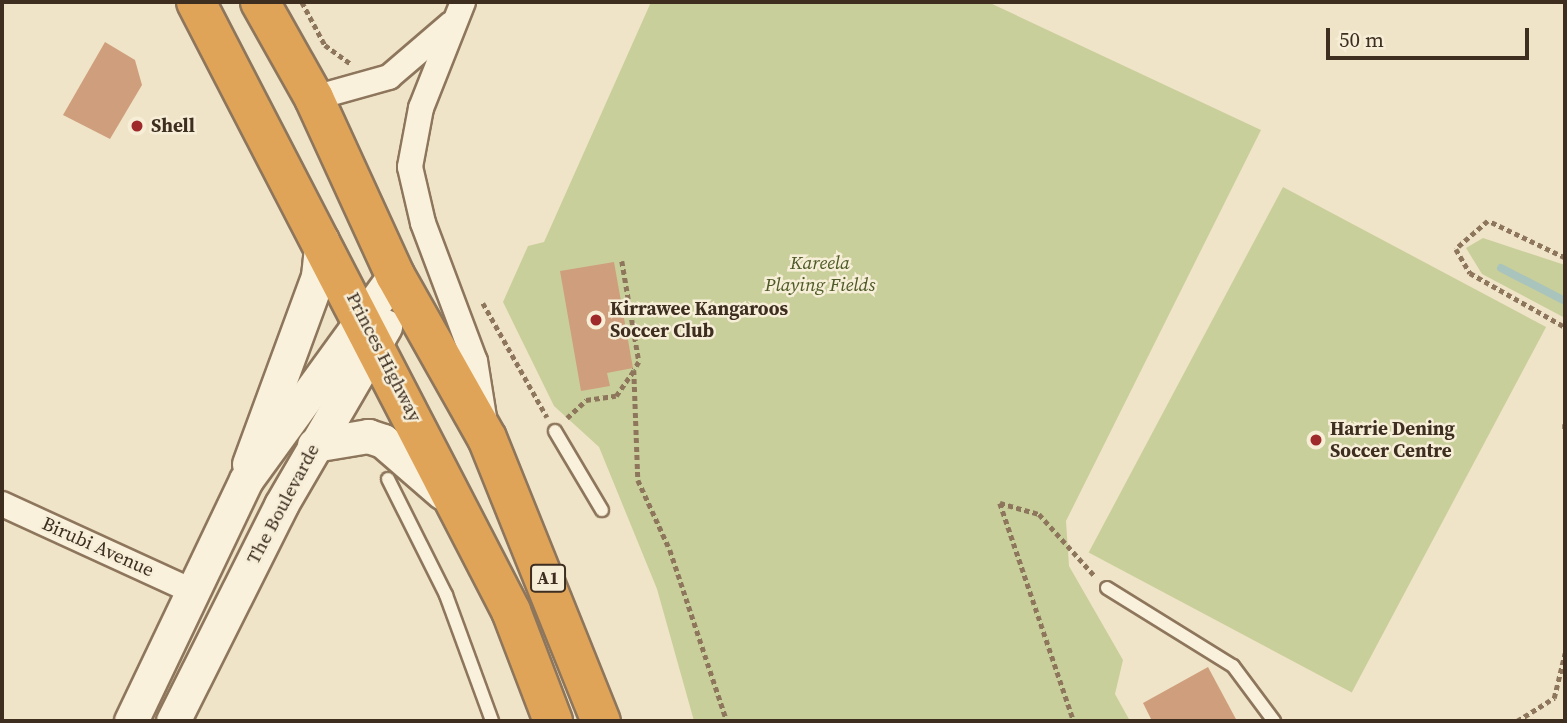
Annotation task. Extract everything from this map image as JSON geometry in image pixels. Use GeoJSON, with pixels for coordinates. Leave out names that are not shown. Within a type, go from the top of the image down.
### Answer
{"type":"FeatureCollection","features":[{"type":"Feature","properties":{"kind":"highway","name":"Princes Highway"},"geometry":{"type":"LineString","coordinates":[[196,2],[370,329],[464,515],[511,611],[553,721]]}},
{"type":"Feature","properties":{"kind":"highway","name":"A1"},"geometry":{"type":"LineString","coordinates":[[260,2],[314,99],[401,284],[487,438],[601,721]]}},
{"type":"Feature","properties":{"kind":"main road","name":"The Boulevarde"},"geometry":{"type":"LineString","coordinates":[[131,721],[246,480],[254,441],[318,276],[322,240]]}},
{"type":"Feature","properties":{"kind":"main road","name":"The Boulevarde"},"geometry":{"type":"LineString","coordinates":[[246,480],[370,329],[401,284]]}},
{"type":"Feature","properties":{"kind":"main road","name":"The Boulevarde"},"geometry":{"type":"LineString","coordinates":[[173,721],[370,329]]}},
{"type":"Feature","properties":{"kind":"main road"},"geometry":{"type":"LineString","coordinates":[[314,445],[368,436],[383,440],[464,515]]}},
{"type":"Feature","properties":{"kind":"street"},"geometry":{"type":"LineString","coordinates":[[314,99],[369,86],[406,65],[459,11]]}},
{"type":"Feature","properties":{"kind":"street"},"geometry":{"type":"LineString","coordinates":[[459,11],[415,128],[410,167],[423,223],[475,361],[487,438]]}},
{"type":"Feature","properties":{"kind":"street","name":"Birubi Avenue"},"geometry":{"type":"LineString","coordinates":[[2,504],[194,592]]}},
{"type":"Feature","properties":{"kind":"lane"},"geometry":{"type":"LineString","coordinates":[[555,431],[601,510]]}},
{"type":"Feature","properties":{"kind":"lane"},"geometry":{"type":"LineString","coordinates":[[388,479],[446,595],[492,721]]}},
{"type":"Feature","properties":{"kind":"lane"},"geometry":{"type":"LineString","coordinates":[[1107,588],[1233,666],[1274,721]]}},
{"type":"Feature","properties":{"kind":"path"},"geometry":{"type":"LineString","coordinates":[[303,2],[325,45],[358,68],[369,86]]}},
{"type":"Feature","properties":{"kind":"path"},"geometry":{"type":"LineString","coordinates":[[1565,258],[1488,221],[1456,249],[1470,273],[1565,327]]}},
{"type":"Feature","properties":{"kind":"path"},"geometry":{"type":"LineString","coordinates":[[480,296],[555,431],[586,400],[616,396],[639,362],[622,261]]}},
{"type":"Feature","properties":{"kind":"path"},"geometry":{"type":"LineString","coordinates":[[634,370],[638,480],[670,550],[727,721]]}},
{"type":"Feature","properties":{"kind":"path"},"geometry":{"type":"LineString","coordinates":[[1565,424],[1565,430]]}},
{"type":"Feature","properties":{"kind":"path"},"geometry":{"type":"LineString","coordinates":[[1074,721],[1000,503],[1038,514],[1107,588]]}},
{"type":"Feature","properties":{"kind":"path"},"geometry":{"type":"LineString","coordinates":[[1517,721],[1554,698],[1565,653]]}},
{"type":"Feature","properties":{"kind":"green space","name":"Kareela Playing Fields"},"geometry":{"type":"Polygon","coordinates":[[[651,2],[988,2],[1261,130],[1066,521],[1069,566],[1123,660],[1115,694],[1130,721],[694,721],[657,589],[599,447],[554,406],[503,302],[528,246],[544,242],[651,2]]]}},
{"type":"Feature","properties":{"kind":"green space","name":"Harrie Dening Soccer Centre"},"geometry":{"type":"Polygon","coordinates":[[[1283,187],[1546,327],[1352,692],[1089,553],[1283,187]]]}},
{"type":"Feature","properties":{"kind":"green space"},"geometry":{"type":"Polygon","coordinates":[[[1483,238],[1565,265],[1565,318],[1482,274],[1466,248],[1483,238]]]}},
{"type":"Feature","properties":{"kind":"building"},"geometry":{"type":"Polygon","coordinates":[[[105,42],[135,60],[142,85],[110,139],[63,115],[105,42]]]}},
{"type":"Feature","properties":{"kind":"building","name":"Kirrawee Kangaroos Soccer Club"},"geometry":{"type":"Polygon","coordinates":[[[614,262],[633,368],[607,373],[610,386],[581,391],[560,271],[614,262]]]}},
{"type":"Feature","properties":{"kind":"building"},"geometry":{"type":"Polygon","coordinates":[[[1208,667],[1237,721],[1152,721],[1143,703],[1208,667]]]}},
{"type":"Feature","properties":{"kind":"waterway"},"geometry":{"type":"LineString","coordinates":[[1501,268],[1565,301]]}},
{"type":"Feature","properties":{"kind":"place","name":"Shell"},"geometry":{"type":"Point","coordinates":[137,126]}},
{"type":"Feature","properties":{"kind":"place","name":"Kirrawee Kangaroos Soccer Club"},"geometry":{"type":"Point","coordinates":[596,320]}},
{"type":"Feature","properties":{"kind":"place","name":"Harrie Dening Soccer Centre"},"geometry":{"type":"Point","coordinates":[1316,440]}}]}
